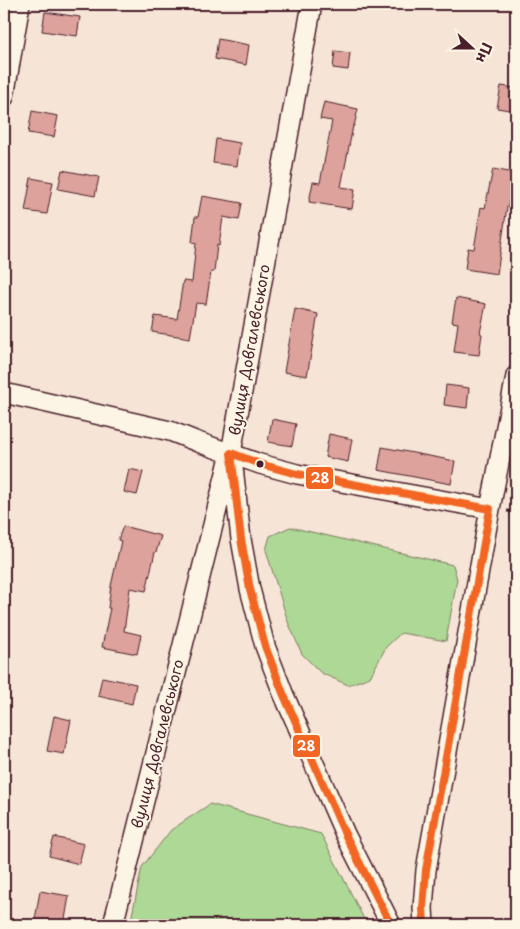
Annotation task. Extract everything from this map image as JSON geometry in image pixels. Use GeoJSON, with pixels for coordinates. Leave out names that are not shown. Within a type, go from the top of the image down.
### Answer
{"type":"FeatureCollection","features":[{"type":"Feature","properties":{"kind":"street"},"geometry":{"type":"LineString","coordinates":[[4,96],[20,4]]}},
{"type":"Feature","properties":{"kind":"street","name":"вулиця Довгалевського"},"geometry":{"type":"LineString","coordinates":[[113,925],[232,453],[312,4]]}},
{"type":"Feature","properties":{"kind":"street"},"geometry":{"type":"LineString","coordinates":[[424,925],[423,908],[426,870],[490,509],[516,376]]}},
{"type":"Feature","properties":{"kind":"street"},"geometry":{"type":"LineString","coordinates":[[4,393],[170,431],[260,464],[297,474],[490,509]]}},
{"type":"Feature","properties":{"kind":"street"},"geometry":{"type":"LineString","coordinates":[[232,453],[240,539],[250,589],[265,646],[283,693],[345,834],[391,925]]}},
{"type":"Feature","properties":{"kind":"green space"},"geometry":{"type":"Polygon","coordinates":[[[290,527],[453,565],[457,579],[446,641],[401,633],[386,647],[370,677],[348,685],[321,673],[302,654],[288,622],[266,550],[270,536],[290,527]]]}},
{"type":"Feature","properties":{"kind":"green space"},"geometry":{"type":"Polygon","coordinates":[[[210,804],[321,834],[367,925],[130,925],[142,867],[171,830],[210,804]]]}},
{"type":"Feature","properties":{"kind":"building"},"geometry":{"type":"Polygon","coordinates":[[[45,12],[80,17],[77,36],[42,31],[45,12]]]}},
{"type":"Feature","properties":{"kind":"building"},"geometry":{"type":"Polygon","coordinates":[[[218,39],[249,45],[246,65],[215,59],[218,39]]]}},
{"type":"Feature","properties":{"kind":"building"},"geometry":{"type":"Polygon","coordinates":[[[335,51],[350,53],[348,70],[333,68],[335,51]]]}},
{"type":"Feature","properties":{"kind":"building"},"geometry":{"type":"Polygon","coordinates":[[[501,86],[516,88],[516,111],[497,108],[501,86]]]}},
{"type":"Feature","properties":{"kind":"building"},"geometry":{"type":"Polygon","coordinates":[[[324,102],[358,109],[341,187],[355,189],[352,209],[309,202],[313,182],[320,183],[332,121],[320,119],[324,102]]]}},
{"type":"Feature","properties":{"kind":"building"},"geometry":{"type":"Polygon","coordinates":[[[32,111],[58,116],[54,137],[28,133],[32,111]]]}},
{"type":"Feature","properties":{"kind":"building"},"geometry":{"type":"Polygon","coordinates":[[[216,139],[240,143],[237,166],[213,163],[216,139]]]}},
{"type":"Feature","properties":{"kind":"building"},"geometry":{"type":"Polygon","coordinates":[[[493,169],[514,173],[497,274],[465,269],[468,248],[474,249],[481,207],[485,208],[493,169]]]}},
{"type":"Feature","properties":{"kind":"building"},"geometry":{"type":"Polygon","coordinates":[[[62,170],[99,177],[95,196],[58,189],[62,170]]]}},
{"type":"Feature","properties":{"kind":"building"},"geometry":{"type":"Polygon","coordinates":[[[31,178],[53,182],[47,214],[25,211],[31,178]]]}},
{"type":"Feature","properties":{"kind":"building"},"geometry":{"type":"Polygon","coordinates":[[[202,196],[242,203],[239,220],[223,217],[214,272],[211,272],[206,304],[196,303],[190,338],[152,332],[155,316],[177,319],[183,281],[192,282],[196,243],[192,242],[195,217],[198,217],[202,196]]]}},
{"type":"Feature","properties":{"kind":"building"},"geometry":{"type":"Polygon","coordinates":[[[456,298],[486,304],[480,333],[482,334],[479,355],[454,352],[458,323],[452,322],[456,298]]]}},
{"type":"Feature","properties":{"kind":"building"},"geometry":{"type":"Polygon","coordinates":[[[295,309],[318,314],[307,376],[284,372],[295,309]]]}},
{"type":"Feature","properties":{"kind":"building"},"geometry":{"type":"Polygon","coordinates":[[[446,385],[469,388],[467,408],[444,405],[446,385]]]}},
{"type":"Feature","properties":{"kind":"building"},"geometry":{"type":"Polygon","coordinates":[[[272,419],[296,424],[292,446],[268,442],[272,419]]]}},
{"type":"Feature","properties":{"kind":"building"},"geometry":{"type":"Polygon","coordinates":[[[329,434],[352,439],[348,462],[325,457],[329,434]]]}},
{"type":"Feature","properties":{"kind":"building"},"geometry":{"type":"Polygon","coordinates":[[[382,447],[455,461],[451,484],[378,470],[382,447]]]}},
{"type":"Feature","properties":{"kind":"building"},"geometry":{"type":"Polygon","coordinates":[[[129,469],[143,472],[137,495],[124,492],[129,469]]]}},
{"type":"Feature","properties":{"kind":"building"},"geometry":{"type":"Polygon","coordinates":[[[123,526],[161,536],[155,552],[146,591],[130,588],[124,631],[141,635],[137,654],[102,647],[110,608],[108,608],[111,586],[121,541],[118,540],[123,526]]]}},
{"type":"Feature","properties":{"kind":"building"},"geometry":{"type":"Polygon","coordinates":[[[102,677],[136,684],[132,704],[98,696],[102,677]]]}},
{"type":"Feature","properties":{"kind":"building"},"geometry":{"type":"Polygon","coordinates":[[[54,716],[71,720],[64,754],[47,751],[54,716]]]}},
{"type":"Feature","properties":{"kind":"building"},"geometry":{"type":"Polygon","coordinates":[[[54,837],[84,844],[79,864],[49,856],[54,837]]]}},
{"type":"Feature","properties":{"kind":"building"},"geometry":{"type":"Polygon","coordinates":[[[40,891],[69,896],[64,925],[34,925],[40,891]]]}},
{"type":"Feature","properties":{"kind":"transit line","name":"28"},"geometry":{"type":"LineString","coordinates":[[391,925],[345,834],[283,693],[265,646],[250,589],[241,539],[231,453],[260,464],[297,474],[490,509],[426,870],[423,908],[424,925]]}}]}
